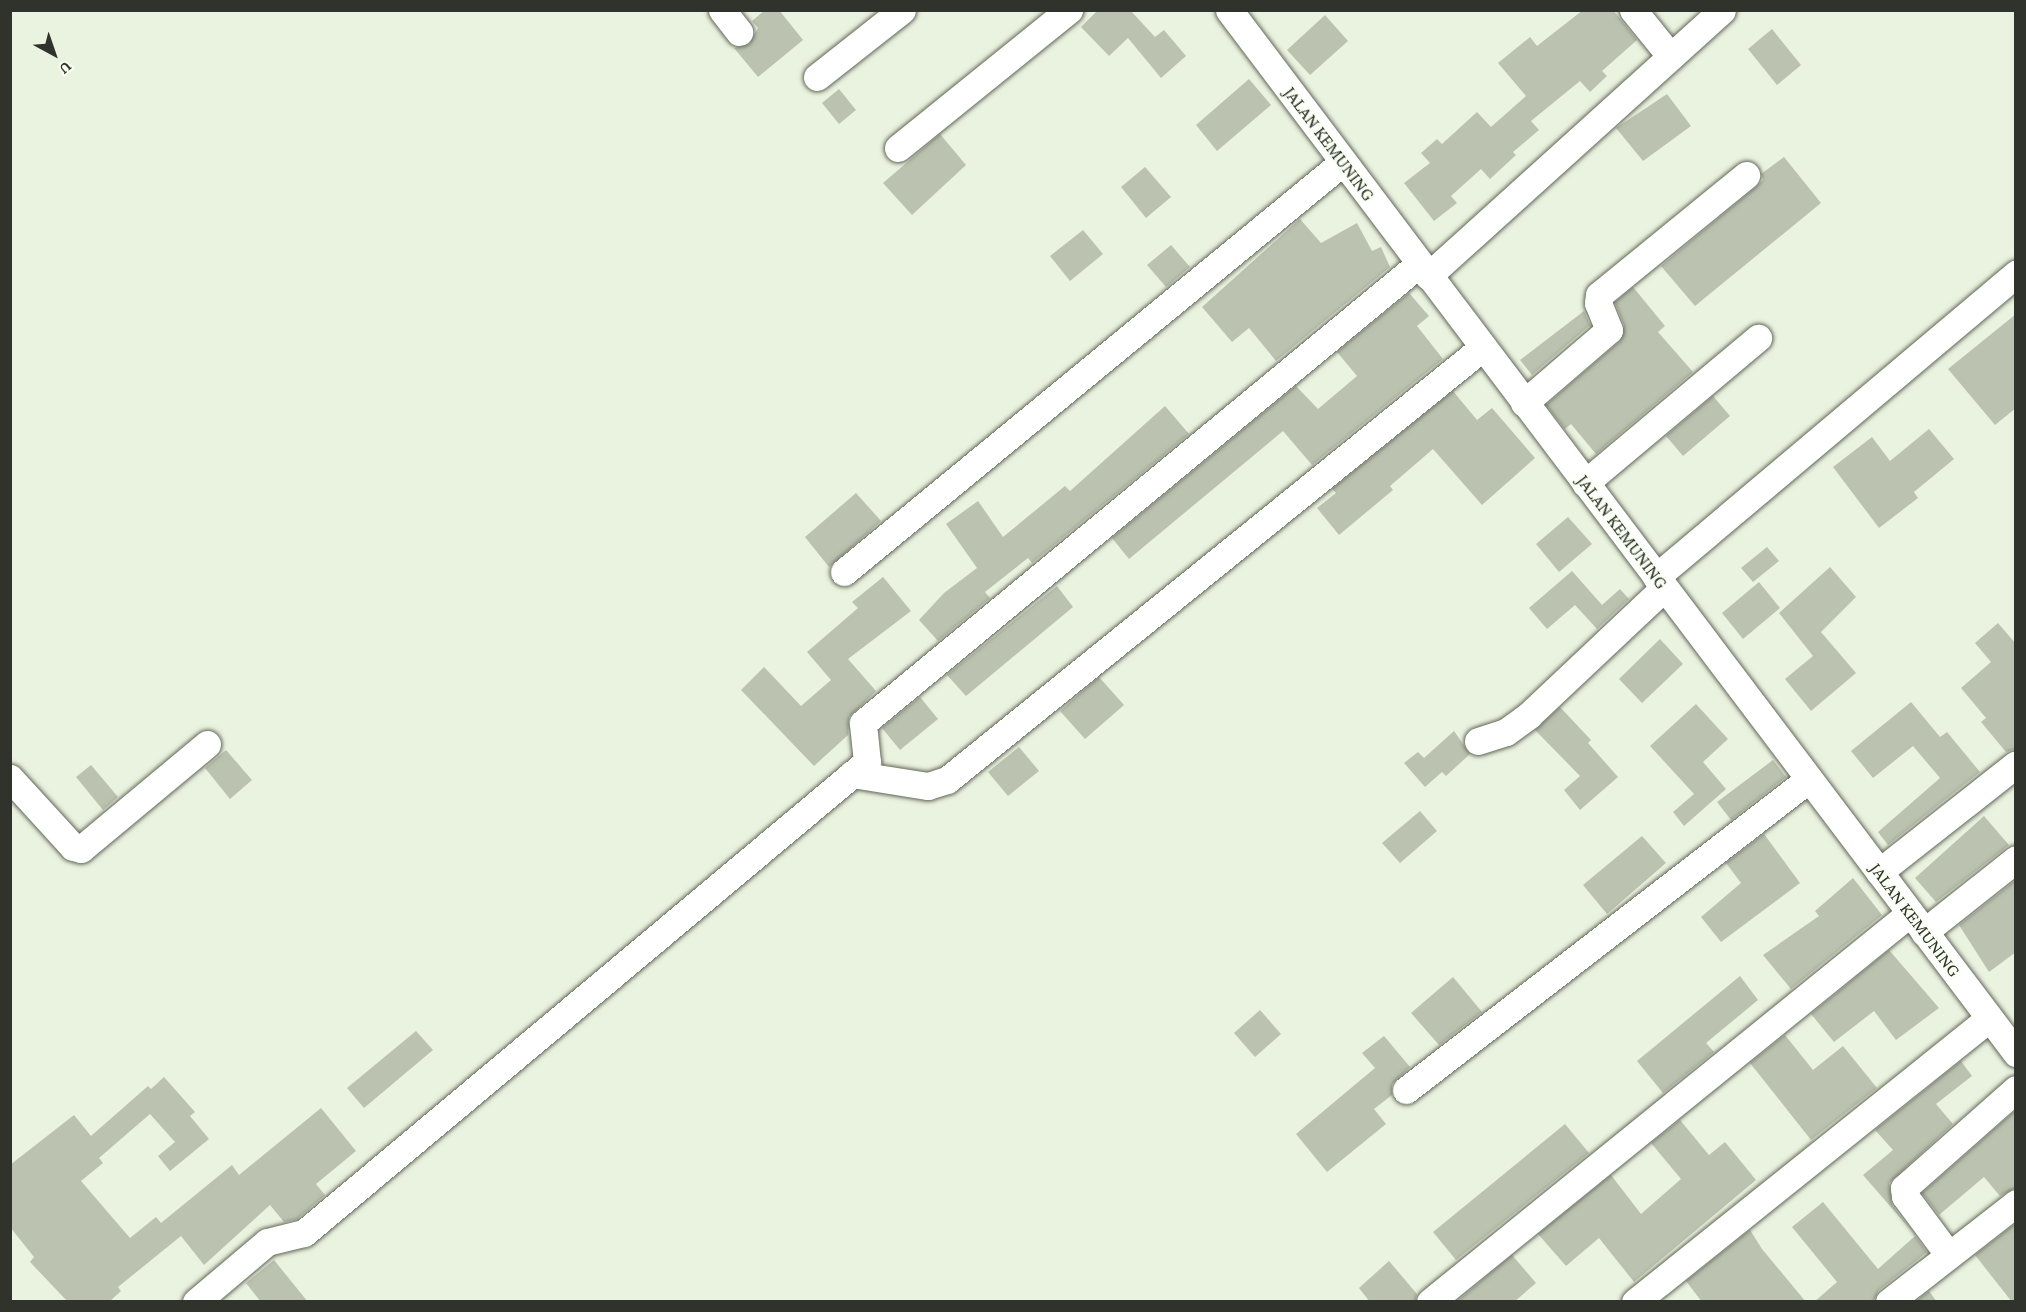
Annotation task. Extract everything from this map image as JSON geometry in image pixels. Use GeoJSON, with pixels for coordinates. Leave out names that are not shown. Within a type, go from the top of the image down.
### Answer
{"type":"FeatureCollection","features":[{"type":"Feature","properties":{"kind":"street"},"geometry":{"type":"LineString","coordinates":[[722,10],[739,32]]}},
{"type":"Feature","properties":{"kind":"street"},"geometry":{"type":"LineString","coordinates":[[817,77],[902,10]]}},
{"type":"Feature","properties":{"kind":"street"},"geometry":{"type":"LineString","coordinates":[[898,148],[1069,10]]}},
{"type":"Feature","properties":{"kind":"street"},"geometry":{"type":"LineString","coordinates":[[1633,10],[1671,57]]}},
{"type":"Feature","properties":{"kind":"street"},"geometry":{"type":"LineString","coordinates":[[196,1302],[267,1242],[304,1233],[852,774],[869,757],[863,723],[1423,270],[1671,57],[1722,10]]}},
{"type":"Feature","properties":{"kind":"street","name":"JALAN KEMUNING"},"geometry":{"type":"LineString","coordinates":[[1231,11],[1423,270],[2016,1053]]}},
{"type":"Feature","properties":{"kind":"street"},"geometry":{"type":"LineString","coordinates":[[844,572],[1343,162]]}},
{"type":"Feature","properties":{"kind":"street"},"geometry":{"type":"LineString","coordinates":[[1524,403],[1610,330],[1598,303],[1599,295],[1746,175]]}},
{"type":"Feature","properties":{"kind":"street"},"geometry":{"type":"LineString","coordinates":[[1478,741],[1506,732],[1529,715],[1660,582],[2016,274]]}},
{"type":"Feature","properties":{"kind":"street"},"geometry":{"type":"LineString","coordinates":[[1584,483],[1758,338]]}},
{"type":"Feature","properties":{"kind":"street"},"geometry":{"type":"LineString","coordinates":[[852,774],[928,786],[947,780],[1482,348]]}},
{"type":"Feature","properties":{"kind":"street"},"geometry":{"type":"LineString","coordinates":[[10,778],[73,847],[81,849],[207,744]]}},
{"type":"Feature","properties":{"kind":"street"},"geometry":{"type":"LineString","coordinates":[[1880,873],[2016,764]]}},
{"type":"Feature","properties":{"kind":"street"},"geometry":{"type":"LineString","coordinates":[[1406,1090],[1809,779]]}},
{"type":"Feature","properties":{"kind":"street"},"geometry":{"type":"LineString","coordinates":[[1430,1302],[1917,923],[2016,859]]}},
{"type":"Feature","properties":{"kind":"street"},"geometry":{"type":"LineString","coordinates":[[1635,1302],[1989,1018]]}},
{"type":"Feature","properties":{"kind":"street"},"geometry":{"type":"LineString","coordinates":[[1948,1254],[1905,1196],[1904,1188],[2016,1089]]}},
{"type":"Feature","properties":{"kind":"street"},"geometry":{"type":"LineString","coordinates":[[1889,1302],[2016,1203]]}},
{"type":"Feature","properties":{"kind":"building"},"geometry":{"type":"Polygon","coordinates":[[[765,10],[779,10],[803,40],[758,77],[734,48],[749,44],[758,28],[752,21],[765,10]]]}},
{"type":"Feature","properties":{"kind":"building"},"geometry":{"type":"Polygon","coordinates":[[[1098,10],[1130,10],[1155,37],[1164,30],[1186,56],[1161,78],[1128,38],[1109,56],[1081,27],[1098,10]]]}},
{"type":"Feature","properties":{"kind":"building"},"geometry":{"type":"Polygon","coordinates":[[[1583,10],[1613,10],[1637,40],[1602,71],[1607,76],[1590,92],[1580,81],[1531,121],[1539,130],[1513,152],[1516,155],[1490,179],[1481,169],[1451,196],[1457,203],[1434,221],[1404,183],[1430,163],[1421,153],[1437,139],[1442,144],[1477,112],[1491,127],[1526,96],[1498,63],[1530,37],[1537,46],[1583,10]]]}},
{"type":"Feature","properties":{"kind":"building"},"geometry":{"type":"Polygon","coordinates":[[[1325,15],[1348,41],[1310,75],[1287,50],[1325,15]]]}},
{"type":"Feature","properties":{"kind":"building"},"geometry":{"type":"Polygon","coordinates":[[[1772,29],[1801,65],[1777,85],[1748,49],[1772,29]]]}},
{"type":"Feature","properties":{"kind":"building"},"geometry":{"type":"Polygon","coordinates":[[[1249,79],[1271,105],[1217,151],[1196,125],[1249,79]]]}},
{"type":"Feature","properties":{"kind":"building"},"geometry":{"type":"Polygon","coordinates":[[[839,89],[856,110],[839,124],[822,103],[839,89]]]}},
{"type":"Feature","properties":{"kind":"building"},"geometry":{"type":"Polygon","coordinates":[[[1667,94],[1691,126],[1643,161],[1616,128],[1667,94]]]}},
{"type":"Feature","properties":{"kind":"building"},"geometry":{"type":"Polygon","coordinates":[[[940,134],[966,165],[912,215],[883,183],[940,134]]]}},
{"type":"Feature","properties":{"kind":"building"},"geometry":{"type":"Polygon","coordinates":[[[1784,157],[1821,203],[1695,306],[1661,266],[1756,187],[1763,180],[1761,174],[1784,157]]]}},
{"type":"Feature","properties":{"kind":"building"},"geometry":{"type":"Polygon","coordinates":[[[1145,167],[1171,197],[1146,218],[1121,187],[1145,167]]]}},
{"type":"Feature","properties":{"kind":"building"},"geometry":{"type":"Polygon","coordinates":[[[1300,219],[1321,243],[1357,223],[1372,251],[1381,247],[1390,267],[1276,361],[1249,328],[1232,342],[1202,307],[1300,219]]]}},
{"type":"Feature","properties":{"kind":"building"},"geometry":{"type":"Polygon","coordinates":[[[1083,230],[1103,254],[1070,281],[1050,256],[1083,230]]]}},
{"type":"Feature","properties":{"kind":"building"},"geometry":{"type":"Polygon","coordinates":[[[1171,245],[1190,267],[1166,287],[1147,265],[1171,245]]]}},
{"type":"Feature","properties":{"kind":"building"},"geometry":{"type":"Polygon","coordinates":[[[1633,287],[1665,326],[1658,332],[1693,372],[1596,454],[1571,424],[1565,429],[1546,405],[1620,341],[1624,325],[1615,302],[1633,287]]]}},
{"type":"Feature","properties":{"kind":"building"},"geometry":{"type":"Polygon","coordinates":[[[1409,293],[1429,316],[1417,326],[1443,359],[1312,465],[1283,431],[1129,559],[1112,538],[1296,386],[1318,409],[1357,376],[1337,352],[1409,293]]]}},
{"type":"Feature","properties":{"kind":"building"},"geometry":{"type":"Polygon","coordinates":[[[1584,311],[1590,325],[1532,375],[1520,360],[1584,311]]]}},
{"type":"Feature","properties":{"kind":"building"},"geometry":{"type":"Polygon","coordinates":[[[2016,314],[2016,408],[1995,425],[1948,369],[2016,314]]]}},
{"type":"Feature","properties":{"kind":"building"},"geometry":{"type":"Polygon","coordinates":[[[1453,391],[1477,420],[1492,408],[1535,458],[1482,505],[1433,449],[1390,486],[1393,490],[1339,535],[1317,508],[1336,493],[1332,489],[1453,391]]]}},
{"type":"Feature","properties":{"kind":"building"},"geometry":{"type":"Polygon","coordinates":[[[1713,396],[1730,416],[1683,456],[1666,436],[1713,396]]]}},
{"type":"Feature","properties":{"kind":"building"},"geometry":{"type":"Polygon","coordinates":[[[1165,406],[1189,434],[1032,563],[1028,558],[985,592],[990,598],[938,641],[919,620],[944,593],[977,568],[946,524],[978,501],[1003,537],[1065,486],[1070,491],[1165,406]]]}},
{"type":"Feature","properties":{"kind":"building"},"geometry":{"type":"Polygon","coordinates":[[[1929,429],[1954,459],[1914,492],[1918,498],[1879,528],[1833,467],[1872,437],[1890,461],[1929,429]]]}},
{"type":"Feature","properties":{"kind":"building"},"geometry":{"type":"Polygon","coordinates":[[[856,493],[881,521],[829,567],[805,537],[856,493]]]}},
{"type":"Feature","properties":{"kind":"building"},"geometry":{"type":"Polygon","coordinates":[[[1568,517],[1592,544],[1559,572],[1536,544],[1568,517]]]}},
{"type":"Feature","properties":{"kind":"building"},"geometry":{"type":"Polygon","coordinates":[[[1767,547],[1779,561],[1753,582],[1741,568],[1767,547]]]}},
{"type":"Feature","properties":{"kind":"building"},"geometry":{"type":"Polygon","coordinates":[[[1830,567],[1856,597],[1821,632],[1856,673],[1811,711],[1785,679],[1813,656],[1779,613],[1830,567]]]}},
{"type":"Feature","properties":{"kind":"building"},"geometry":{"type":"Polygon","coordinates":[[[1572,571],[1602,605],[1620,589],[1629,599],[1597,629],[1575,605],[1547,629],[1529,608],[1572,571]]]}},
{"type":"Feature","properties":{"kind":"building"},"geometry":{"type":"Polygon","coordinates":[[[883,577],[911,611],[848,659],[876,691],[849,717],[848,735],[814,766],[741,690],[764,667],[801,706],[831,680],[807,652],[858,608],[852,602],[883,577]]]}},
{"type":"Feature","properties":{"kind":"building"},"geometry":{"type":"Polygon","coordinates":[[[1759,582],[1780,608],[1743,639],[1722,613],[1759,582]]]}},
{"type":"Feature","properties":{"kind":"building"},"geometry":{"type":"Polygon","coordinates":[[[1057,586],[1073,607],[966,696],[947,675],[1057,586]]]}},
{"type":"Feature","properties":{"kind":"building"},"geometry":{"type":"Polygon","coordinates":[[[1998,623],[2016,644],[2016,749],[2006,752],[1981,722],[1986,718],[1961,688],[1991,662],[1975,643],[1998,623]]]}},
{"type":"Feature","properties":{"kind":"building"},"geometry":{"type":"Polygon","coordinates":[[[1660,639],[1683,664],[1642,703],[1619,679],[1660,639]]]}},
{"type":"Feature","properties":{"kind":"building"},"geometry":{"type":"Polygon","coordinates":[[[1099,677],[1124,705],[1085,739],[1060,711],[1099,677]]]}},
{"type":"Feature","properties":{"kind":"building"},"geometry":{"type":"Polygon","coordinates":[[[920,697],[938,719],[900,750],[882,728],[920,697]]]}},
{"type":"Feature","properties":{"kind":"building"},"geometry":{"type":"Polygon","coordinates":[[[1911,702],[1940,737],[1947,732],[1980,772],[1888,845],[1878,832],[1940,778],[1913,746],[1873,778],[1851,751],[1911,702]]]}},
{"type":"Feature","properties":{"kind":"building"},"geometry":{"type":"Polygon","coordinates":[[[1696,704],[1728,739],[1703,762],[1726,789],[1684,826],[1673,812],[1694,794],[1650,746],[1696,704]]]}},
{"type":"Feature","properties":{"kind":"building"},"geometry":{"type":"Polygon","coordinates":[[[1560,707],[1591,740],[1588,743],[1618,777],[1580,810],[1564,790],[1580,776],[1535,730],[1560,707]]]}},
{"type":"Feature","properties":{"kind":"building"},"geometry":{"type":"Polygon","coordinates":[[[1454,731],[1470,754],[1446,776],[1442,772],[1425,787],[1404,763],[1418,752],[1424,758],[1454,731]]]}},
{"type":"Feature","properties":{"kind":"building"},"geometry":{"type":"Polygon","coordinates":[[[1019,747],[1039,771],[1008,796],[988,772],[1019,747]]]}},
{"type":"Feature","properties":{"kind":"building"},"geometry":{"type":"Polygon","coordinates":[[[226,750],[252,780],[230,799],[205,768],[226,750]]]}},
{"type":"Feature","properties":{"kind":"building"},"geometry":{"type":"Polygon","coordinates":[[[1773,760],[1786,777],[1731,820],[1717,802],[1773,760]]]}},
{"type":"Feature","properties":{"kind":"building"},"geometry":{"type":"Polygon","coordinates":[[[91,765],[118,797],[103,810],[76,777],[91,765]]]}},
{"type":"Feature","properties":{"kind":"building"},"geometry":{"type":"Polygon","coordinates":[[[1420,811],[1437,831],[1400,863],[1382,843],[1420,811]]]}},
{"type":"Feature","properties":{"kind":"building"},"geometry":{"type":"Polygon","coordinates":[[[1984,816],[2009,845],[1936,902],[1915,878],[1984,816]]]}},
{"type":"Feature","properties":{"kind":"building"},"geometry":{"type":"Polygon","coordinates":[[[1764,834],[1800,883],[1721,942],[1701,917],[1741,883],[1726,863],[1764,834]]]}},
{"type":"Feature","properties":{"kind":"building"},"geometry":{"type":"Polygon","coordinates":[[[1642,836],[1666,863],[1607,914],[1583,885],[1642,836]]]}},
{"type":"Feature","properties":{"kind":"building"},"geometry":{"type":"Polygon","coordinates":[[[1853,878],[1882,915],[1791,989],[1763,955],[1819,916],[1815,911],[1853,878]]]}},
{"type":"Feature","properties":{"kind":"building"},"geometry":{"type":"Polygon","coordinates":[[[2016,880],[2016,952],[1989,972],[1959,925],[2016,880]]]}},
{"type":"Feature","properties":{"kind":"building"},"geometry":{"type":"Polygon","coordinates":[[[1889,950],[1939,1008],[1896,1040],[1874,1011],[1834,1042],[1811,1014],[1889,950]]]}},
{"type":"Feature","properties":{"kind":"building"},"geometry":{"type":"Polygon","coordinates":[[[1740,976],[1758,1000],[1706,1043],[1714,1052],[1663,1093],[1637,1061],[1740,976]]]}},
{"type":"Feature","properties":{"kind":"building"},"geometry":{"type":"Polygon","coordinates":[[[1453,977],[1482,1012],[1439,1045],[1411,1013],[1453,977]]]}},
{"type":"Feature","properties":{"kind":"building"},"geometry":{"type":"Polygon","coordinates":[[[1260,1010],[1281,1034],[1255,1057],[1234,1033],[1260,1010]]]}},
{"type":"Feature","properties":{"kind":"building"},"geometry":{"type":"Polygon","coordinates":[[[416,1031],[433,1050],[364,1108],[347,1088],[416,1031]]]}},
{"type":"Feature","properties":{"kind":"building"},"geometry":{"type":"Polygon","coordinates":[[[1785,1035],[1813,1070],[1843,1046],[1877,1088],[1811,1140],[1750,1063],[1785,1035]]]}},
{"type":"Feature","properties":{"kind":"building"},"geometry":{"type":"Polygon","coordinates":[[[1384,1036],[1410,1067],[1392,1084],[1392,1095],[1374,1109],[1386,1124],[1327,1172],[1296,1134],[1375,1068],[1362,1053],[1384,1036]]]}},
{"type":"Feature","properties":{"kind":"building"},"geometry":{"type":"Polygon","coordinates":[[[1961,1061],[1972,1076],[1936,1104],[1953,1124],[1889,1183],[1892,1205],[1910,1229],[1863,1175],[1893,1150],[1875,1130],[1961,1061]]]}},
{"type":"Feature","properties":{"kind":"building"},"geometry":{"type":"Polygon","coordinates":[[[164,1077],[195,1112],[190,1116],[209,1139],[170,1171],[158,1156],[175,1142],[150,1114],[99,1158],[103,1163],[81,1181],[130,1238],[156,1217],[161,1223],[232,1165],[239,1175],[321,1108],[356,1151],[316,1184],[325,1195],[297,1219],[284,1222],[270,1205],[204,1265],[181,1236],[118,1287],[121,1291],[109,1302],[68,1302],[30,1262],[34,1257],[10,1227],[10,1165],[74,1115],[91,1136],[148,1086],[151,1089],[164,1077]]]}},
{"type":"Feature","properties":{"kind":"building"},"geometry":{"type":"Polygon","coordinates":[[[2016,1110],[2016,1188],[2000,1196],[1984,1177],[1939,1215],[1922,1193],[2016,1110]]]}},
{"type":"Feature","properties":{"kind":"building"},"geometry":{"type":"Polygon","coordinates":[[[1680,1120],[1709,1155],[1725,1142],[1756,1180],[1634,1282],[1599,1238],[1566,1266],[1538,1234],[1611,1175],[1641,1214],[1681,1179],[1651,1143],[1680,1120]]]}},
{"type":"Feature","properties":{"kind":"building"},"geometry":{"type":"Polygon","coordinates":[[[1565,1124],[1589,1153],[1456,1260],[1433,1232],[1565,1124]]]}},
{"type":"Feature","properties":{"kind":"building"},"geometry":{"type":"Polygon","coordinates":[[[1823,1202],[1878,1269],[1915,1236],[1927,1252],[1879,1290],[1873,1302],[1814,1302],[1837,1282],[1792,1227],[1823,1202]]]}},
{"type":"Feature","properties":{"kind":"building"},"geometry":{"type":"Polygon","coordinates":[[[2016,1223],[2016,1302],[2012,1302],[1975,1255],[2016,1223]]]}},
{"type":"Feature","properties":{"kind":"building"},"geometry":{"type":"Polygon","coordinates":[[[1750,1230],[1762,1249],[1806,1302],[1702,1302],[1686,1281],[1750,1230]]]}},
{"type":"Feature","properties":{"kind":"building"},"geometry":{"type":"Polygon","coordinates":[[[1512,1255],[1536,1283],[1514,1302],[1456,1302],[1512,1255]]]}},
{"type":"Feature","properties":{"kind":"building"},"geometry":{"type":"Polygon","coordinates":[[[274,1260],[308,1302],[261,1302],[246,1283],[274,1260]]]}},
{"type":"Feature","properties":{"kind":"building"},"geometry":{"type":"Polygon","coordinates":[[[1389,1261],[1417,1294],[1415,1302],[1370,1302],[1359,1288],[1389,1261]]]}},
{"type":"Feature","properties":{"kind":"building"},"geometry":{"type":"Polygon","coordinates":[[[1929,1291],[1937,1302],[1915,1302],[1929,1291]]]}}]}
